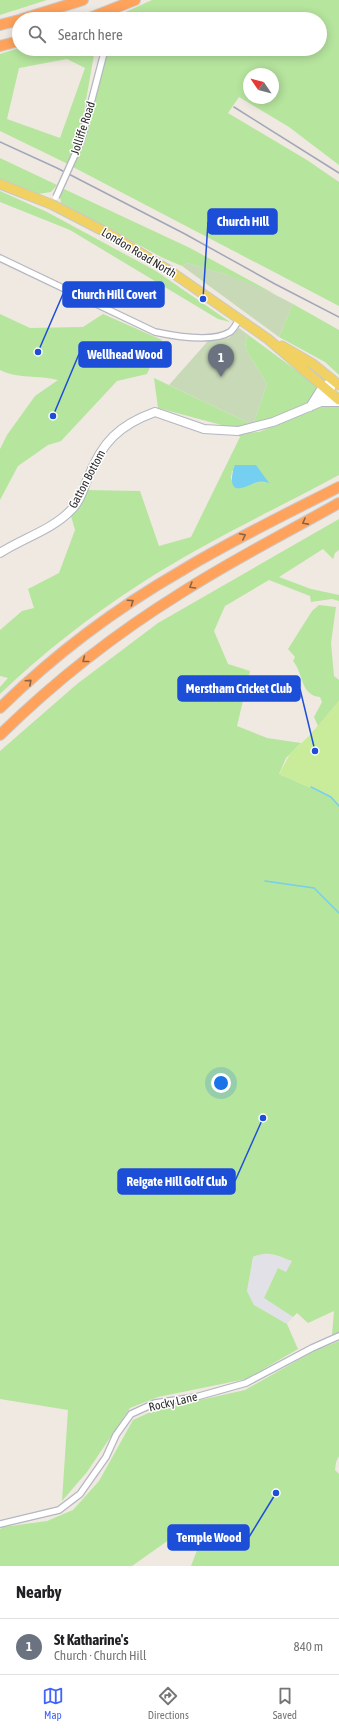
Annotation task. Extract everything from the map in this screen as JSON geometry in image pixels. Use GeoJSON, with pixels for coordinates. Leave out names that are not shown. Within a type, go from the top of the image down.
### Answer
{"type":"FeatureCollection","features":[{"type":"Feature","properties":{"kind":"highway"},"geometry":{"type":"LineString","coordinates":[[43,12],[83,0]]}},
{"type":"Feature","properties":{"kind":"highway"},"geometry":{"type":"LineString","coordinates":[[105,12],[135,0]]}},
{"type":"Feature","properties":{"kind":"highway"},"geometry":{"type":"LineString","coordinates":[[0,25],[12,21]]}},
{"type":"Feature","properties":{"kind":"highway"},"geometry":{"type":"LineString","coordinates":[[0,46],[12,43]]}},
{"type":"Feature","properties":{"kind":"highway"},"geometry":{"type":"LineString","coordinates":[[0,708],[35,676],[81,638],[148,591],[233,541],[339,487]]}},
{"type":"Feature","properties":{"kind":"highway"},"geometry":{"type":"LineString","coordinates":[[0,735],[61,679],[132,625],[207,577],[339,503]]}},
{"type":"Feature","properties":{"kind":"main road","name":"London Road North"},"geometry":{"type":"LineString","coordinates":[[0,184],[54,201],[170,271],[268,339],[313,364],[336,383]]}},
{"type":"Feature","properties":{"kind":"main road","name":"London Road North"},"geometry":{"type":"LineString","coordinates":[[268,339],[339,401]]}},
{"type":"Feature","properties":{"kind":"street","name":"Jolliffe Road"},"geometry":{"type":"LineString","coordinates":[[54,201],[81,142],[103,56]]}},
{"type":"Feature","properties":{"kind":"street"},"geometry":{"type":"LineString","coordinates":[[0,258],[155,332],[173,336],[211,337],[231,331],[239,319]]}},
{"type":"Feature","properties":{"kind":"street","name":"Gatton Bottom"},"geometry":{"type":"LineString","coordinates":[[310,407],[326,389],[336,383]]}},
{"type":"Feature","properties":{"kind":"street","name":"Gatton Bottom"},"geometry":{"type":"LineString","coordinates":[[0,553],[54,524],[72,509],[79,499],[96,459],[107,442],[121,428],[140,418],[155,412],[204,429],[238,431],[273,422],[321,402],[326,389]]}},
{"type":"Feature","properties":{"kind":"street"},"geometry":{"type":"LineString","coordinates":[[321,402],[339,401]]}},
{"type":"Feature","properties":{"kind":"street","name":"Rocky Lane"},"geometry":{"type":"LineString","coordinates":[[0,1524],[59,1510],[80,1494],[106,1457],[116,1435],[131,1414],[155,1403],[196,1397],[246,1383],[312,1348],[339,1336]]}},
{"type":"Feature","properties":{"kind":"shaded area"},"geometry":{"type":"Polygon","coordinates":[[[262,1253],[293,1261],[286,1272],[278,1269],[264,1298],[293,1317],[287,1324],[254,1305],[247,1291],[253,1257],[262,1253]]]}},
{"type":"Feature","properties":{"kind":"green space"},"geometry":{"type":"Polygon","coordinates":[[[0,0],[47,0],[0,15],[0,0]]]}},
{"type":"Feature","properties":{"kind":"green space"},"geometry":{"type":"Polygon","coordinates":[[[152,0],[339,0],[339,165],[289,127],[251,104],[279,104],[279,68],[243,68],[243,99],[239,97],[228,113],[307,160],[339,182],[339,306],[73,167],[85,142],[102,56],[327,56],[327,12],[125,12],[152,0]]]}},
{"type":"Feature","properties":{"kind":"green space"},"geometry":{"type":"Polygon","coordinates":[[[12,50],[12,56],[94,56],[79,140],[68,164],[0,131],[0,54],[12,50]],[[67,59],[19,68],[7,119],[60,138],[85,68],[67,59]]]}},
{"type":"Feature","properties":{"kind":"green space"},"geometry":{"type":"Polygon","coordinates":[[[0,158],[57,185],[51,192],[38,194],[0,179],[0,158]]]}},
{"type":"Feature","properties":{"kind":"green space"},"geometry":{"type":"Polygon","coordinates":[[[64,189],[190,248],[275,294],[224,274],[187,263],[182,266],[163,258],[61,203],[60,196],[64,189]]]}},
{"type":"Feature","properties":{"kind":"green space"},"geometry":{"type":"Polygon","coordinates":[[[0,191],[47,212],[156,271],[230,322],[218,319],[70,230],[0,202],[0,191]]]}},
{"type":"Feature","properties":{"kind":"green space"},"geometry":{"type":"Polygon","coordinates":[[[187,263],[241,280],[268,291],[293,304],[279,337],[182,266],[187,263]]]}},
{"type":"Feature","properties":{"kind":"green space"},"geometry":{"type":"Polygon","coordinates":[[[293,304],[339,330],[339,375],[325,362],[279,337],[293,304]]]}},
{"type":"Feature","properties":{"kind":"green space"},"geometry":{"type":"Polygon","coordinates":[[[0,314],[30,328],[83,327],[103,314],[162,340],[147,374],[117,381],[61,441],[48,445],[18,466],[0,500],[0,449],[7,435],[35,396],[58,380],[14,375],[0,370],[0,314]]]}},
{"type":"Feature","properties":{"kind":"green space"},"geometry":{"type":"Polygon","coordinates":[[[239,328],[247,334],[245,348],[267,384],[253,425],[169,385],[208,341],[229,338],[239,328]]]}},
{"type":"Feature","properties":{"kind":"green space"},"geometry":{"type":"Polygon","coordinates":[[[247,334],[319,387],[305,405],[258,426],[229,427],[158,408],[154,378],[253,425],[267,384],[245,348],[247,334]]]}},
{"type":"Feature","properties":{"kind":"green space"},"geometry":{"type":"Polygon","coordinates":[[[339,405],[339,475],[213,541],[140,584],[67,636],[0,694],[0,687],[8,678],[0,676],[0,630],[22,611],[34,608],[28,589],[59,573],[75,530],[71,516],[87,490],[140,491],[159,546],[191,537],[240,437],[236,433],[259,432],[321,407],[339,405]],[[232,471],[231,478],[234,485],[241,488],[257,482],[268,483],[232,471]]]}},
{"type":"Feature","properties":{"kind":"green space"},"geometry":{"type":"Polygon","coordinates":[[[339,519],[339,550],[335,553],[333,559],[323,549],[279,577],[311,589],[339,595],[339,601],[332,599],[311,602],[310,596],[269,580],[225,606],[214,631],[228,664],[250,671],[237,726],[267,738],[301,743],[286,758],[279,774],[334,798],[339,806],[339,1333],[332,1335],[334,1311],[308,1323],[297,1313],[293,1317],[264,1298],[278,1268],[286,1272],[292,1261],[268,1254],[253,1257],[247,1291],[254,1305],[287,1324],[298,1349],[246,1379],[158,1397],[130,1408],[87,1472],[62,1501],[68,1410],[0,1399],[0,751],[77,684],[158,623],[339,519]]]}},
{"type":"Feature","properties":{"kind":"green space"},"geometry":{"type":"Polygon","coordinates":[[[319,605],[336,607],[331,643],[334,676],[339,680],[339,701],[318,726],[314,717],[322,702],[320,697],[309,692],[306,688],[293,661],[295,657],[288,649],[312,611],[319,605]]]}},
{"type":"Feature","properties":{"kind":"green space"},"geometry":{"type":"Polygon","coordinates":[[[339,701],[339,806],[334,798],[279,774],[290,754],[309,736],[339,701]]]}},
{"type":"Feature","properties":{"kind":"green space"},"geometry":{"type":"Polygon","coordinates":[[[339,1341],[339,1456],[336,1462],[335,1470],[339,1474],[339,1566],[191,1566],[204,1532],[173,1537],[132,1566],[0,1566],[0,1529],[3,1527],[47,1521],[73,1510],[99,1481],[133,1420],[155,1410],[245,1390],[312,1352],[339,1341]]]}},
{"type":"Feature","properties":{"kind":"water"},"geometry":{"type":"Polygon","coordinates":[[[235,465],[256,465],[269,483],[257,482],[241,488],[234,487],[232,480],[235,465]]]}},
{"type":"Feature","properties":{"kind":"waterway"},"geometry":{"type":"LineString","coordinates":[[311,787],[331,797],[339,806]]}},
{"type":"Feature","properties":{"kind":"waterway"},"geometry":{"type":"LineString","coordinates":[[265,881],[314,888],[339,913]]}},
{"type":"Feature","properties":{"kind":"railway"},"geometry":{"type":"LineString","coordinates":[[234,107],[339,173]]}},
{"type":"Feature","properties":{"kind":"railway"},"geometry":{"type":"LineString","coordinates":[[0,142],[57,168],[185,234],[275,284],[339,317]]}},
{"type":"Feature","properties":{"kind":"place","name":"Church Hill"},"geometry":{"type":"Point","coordinates":[203,299]}},
{"type":"Feature","properties":{"kind":"place","name":"Church Hill Covert"},"geometry":{"type":"Point","coordinates":[38,352]}},
{"type":"Feature","properties":{"kind":"place","name":"St Katharine's"},"geometry":{"type":"Point","coordinates":[221,377]}},
{"type":"Feature","properties":{"kind":"place","name":"Wellhead Wood"},"geometry":{"type":"Point","coordinates":[53,416]}},
{"type":"Feature","properties":{"kind":"place","name":"Merstham Cricket Club"},"geometry":{"type":"Point","coordinates":[315,751]}},
{"type":"Feature","properties":{"kind":"place","name":"Reigate Hill Golf Club"},"geometry":{"type":"Point","coordinates":[263,1118]}},
{"type":"Feature","properties":{"kind":"place","name":"Temple Wood"},"geometry":{"type":"Point","coordinates":[276,1493]}}]}
